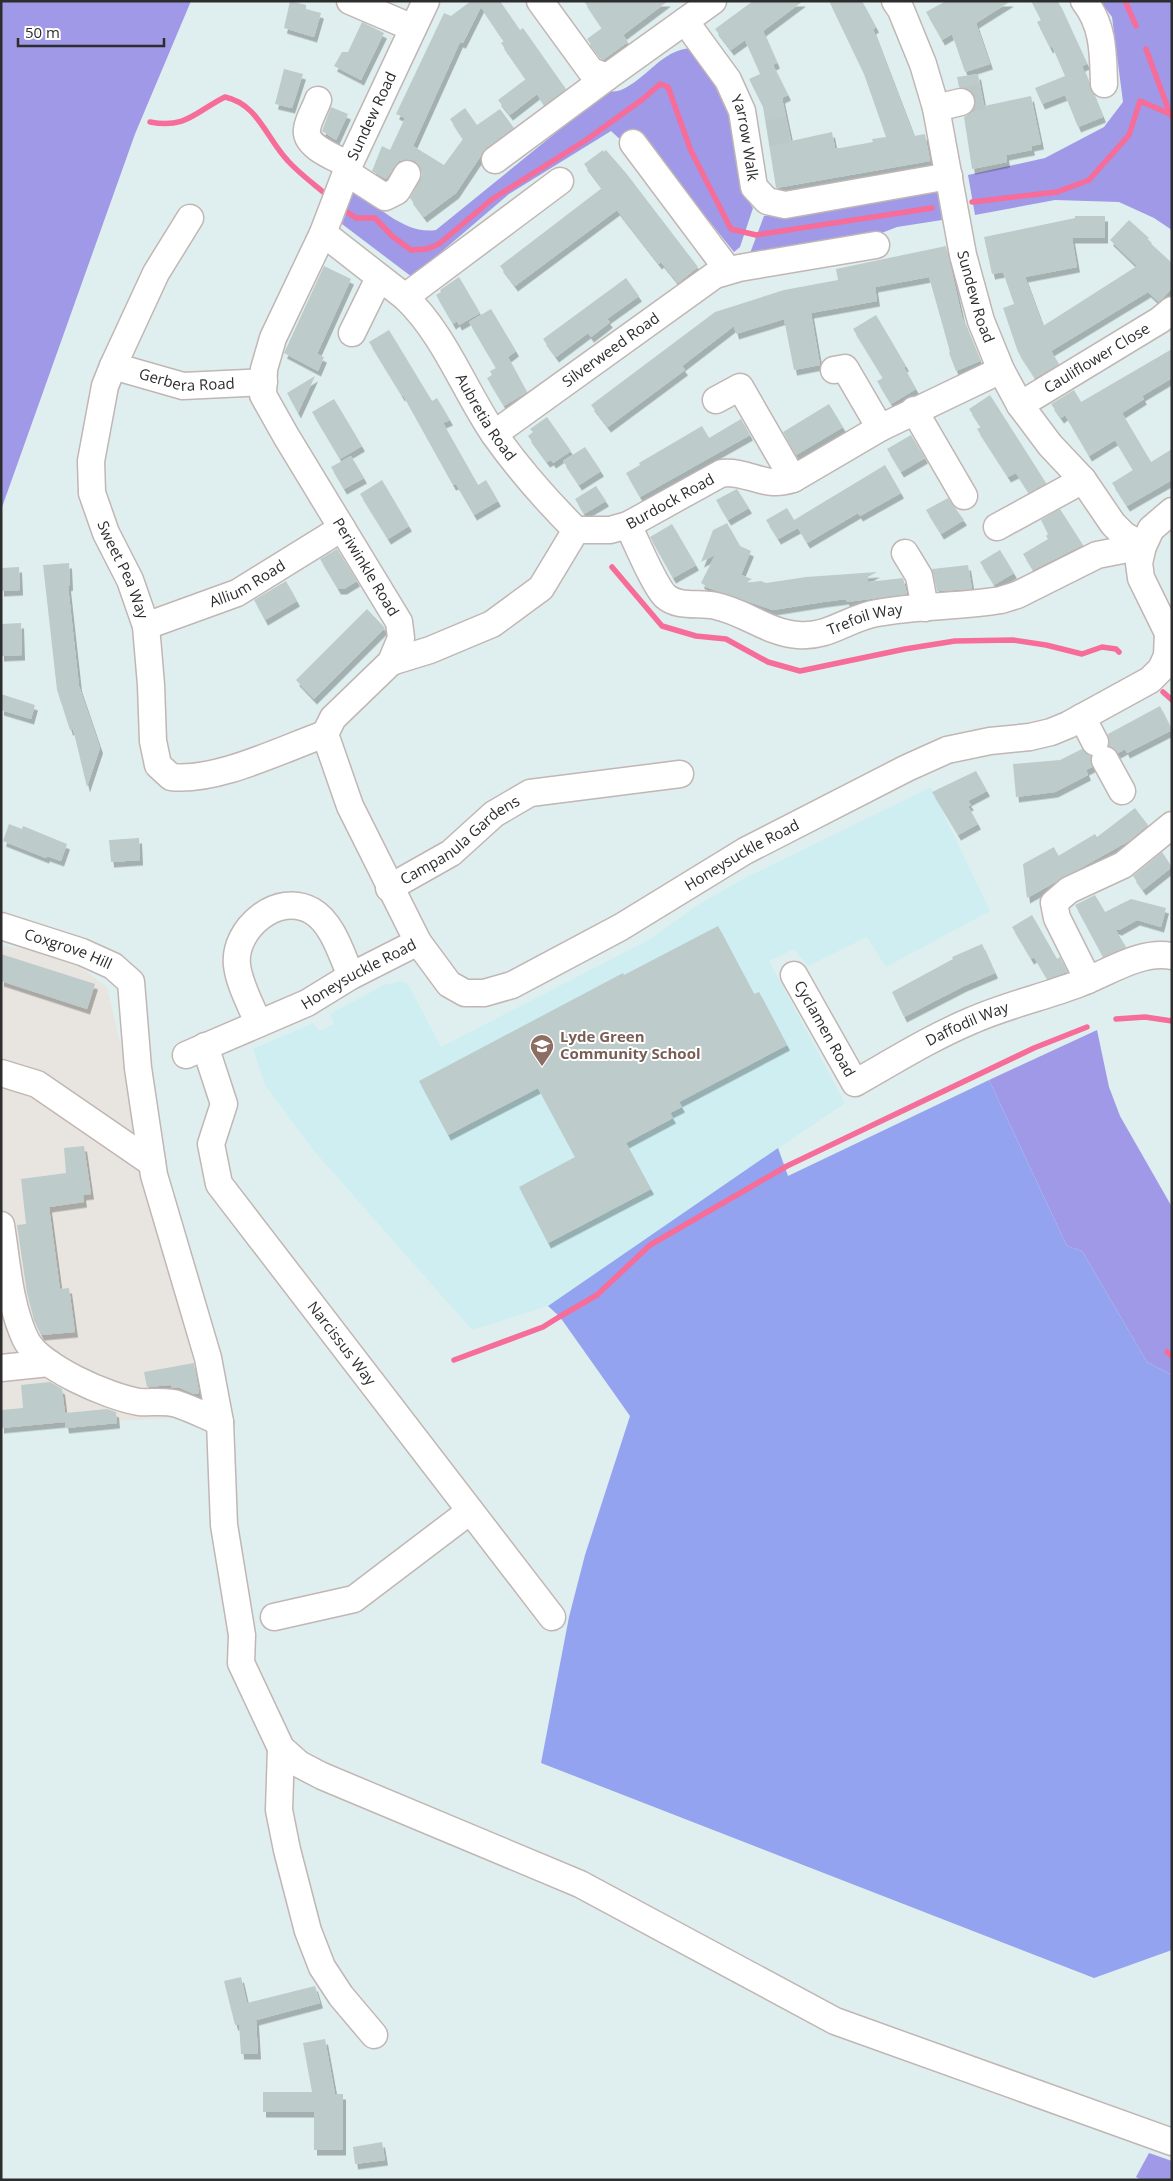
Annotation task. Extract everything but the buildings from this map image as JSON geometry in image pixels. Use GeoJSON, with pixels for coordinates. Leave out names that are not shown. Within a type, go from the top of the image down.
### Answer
{"type":"FeatureCollection","features":[{"type":"Feature","properties":{"kind":"street"},"geometry":{"type":"LineString","coordinates":[[350,1],[413,28]]}},
{"type":"Feature","properties":{"kind":"street","name":"Sundew Road"},"geometry":{"type":"LineString","coordinates":[[323,233],[348,168],[426,1]]}},
{"type":"Feature","properties":{"kind":"street"},"geometry":{"type":"LineString","coordinates":[[540,1],[591,71],[607,77]]}},
{"type":"Feature","properties":{"kind":"street"},"geometry":{"type":"LineString","coordinates":[[496,160],[713,1]]}},
{"type":"Feature","properties":{"kind":"street"},"geometry":{"type":"LineString","coordinates":[[1084,1],[1098,24],[1101,34],[1104,84]]}},
{"type":"Feature","properties":{"kind":"street","name":"Sundew Road"},"geometry":{"type":"LineString","coordinates":[[904,4],[936,108],[962,255],[981,321],[1001,370],[1020,405],[1050,445],[1083,480],[1113,524],[1124,535],[1142,546]]}},
{"type":"Feature","properties":{"kind":"street","name":"Yarrow Walk"},"geometry":{"type":"LineString","coordinates":[[685,21],[728,80],[742,111],[758,136],[754,186],[767,201],[785,205],[949,176]]}},
{"type":"Feature","properties":{"kind":"street"},"geometry":{"type":"LineString","coordinates":[[318,100],[306,130],[308,138],[315,146],[348,168],[385,197],[397,191],[407,174]]}},
{"type":"Feature","properties":{"kind":"street"},"geometry":{"type":"LineString","coordinates":[[936,108],[961,102]]}},
{"type":"Feature","properties":{"kind":"street"},"geometry":{"type":"LineString","coordinates":[[633,144],[728,270]]}},
{"type":"Feature","properties":{"kind":"street"},"geometry":{"type":"LineString","coordinates":[[405,297],[560,181]]}},
{"type":"Feature","properties":{"kind":"street","name":"Sweet Pea Way"},"geometry":{"type":"LineString","coordinates":[[190,218],[156,272],[112,366],[105,386],[91,461],[92,493],[106,533],[130,580],[146,626],[153,741],[158,765],[171,777],[189,779],[214,774],[325,734]]}},
{"type":"Feature","properties":{"kind":"street","name":"Aubretia Road"},"geometry":{"type":"LineString","coordinates":[[323,233],[405,297],[423,314],[494,434],[544,496],[576,530]]}},
{"type":"Feature","properties":{"kind":"street","name":"Periwinkle Road"},"geometry":{"type":"LineString","coordinates":[[323,233],[273,338],[264,369],[264,395],[399,622],[401,638],[391,662],[333,718],[325,734]]}},
{"type":"Feature","properties":{"kind":"street","name":"Silverweed Road"},"geometry":{"type":"LineString","coordinates":[[494,434],[715,275],[728,270],[876,245]]}},
{"type":"Feature","properties":{"kind":"street"},"geometry":{"type":"LineString","coordinates":[[352,333],[379,278]]}},
{"type":"Feature","properties":{"kind":"street","name":"Cauliflower Close"},"geometry":{"type":"LineString","coordinates":[[1020,405],[1160,320],[1172,310]]}},
{"type":"Feature","properties":{"kind":"street","name":"Gerbera Road"},"geometry":{"type":"LineString","coordinates":[[112,366],[183,386],[264,382]]}},
{"type":"Feature","properties":{"kind":"street"},"geometry":{"type":"LineString","coordinates":[[834,370],[845,368],[880,428]]}},
{"type":"Feature","properties":{"kind":"street","name":"Burdock Road"},"geometry":{"type":"LineString","coordinates":[[576,530],[610,530],[628,525],[722,473],[735,472],[749,475],[765,483],[781,483],[793,479],[914,410],[1001,370]]}},
{"type":"Feature","properties":{"kind":"street"},"geometry":{"type":"LineString","coordinates":[[716,400],[740,387],[793,479]]}},
{"type":"Feature","properties":{"kind":"street"},"geometry":{"type":"LineString","coordinates":[[914,410],[964,496]]}},
{"type":"Feature","properties":{"kind":"street"},"geometry":{"type":"LineString","coordinates":[[997,527],[1083,480]]}},
{"type":"Feature","properties":{"kind":"street","name":"Honeysuckle Road"},"geometry":{"type":"LineString","coordinates":[[196,1050],[307,1003],[351,976],[418,942],[449,984],[465,993],[484,993],[512,985],[621,927],[746,851],[907,768],[947,750],[990,741],[1030,738],[1051,732],[1150,680],[1170,657],[1168,633],[1141,578],[1139,564],[1142,546],[1151,529],[1172,511]]}},
{"type":"Feature","properties":{"kind":"street","name":"Trefoil Way"},"geometry":{"type":"LineString","coordinates":[[628,525],[658,588],[666,597],[685,604],[703,604],[726,608],[784,633],[811,635],[835,630],[850,621],[875,613],[1001,600],[1017,595],[1097,555],[1142,546]]}},
{"type":"Feature","properties":{"kind":"street","name":"Allium Road"},"geometry":{"type":"LineString","coordinates":[[146,626],[237,593],[342,528]]}},
{"type":"Feature","properties":{"kind":"street"},"geometry":{"type":"LineString","coordinates":[[391,662],[430,650],[492,624],[541,588],[576,530]]}},
{"type":"Feature","properties":{"kind":"street"},"geometry":{"type":"LineString","coordinates":[[905,553],[919,576],[925,608]]}},
{"type":"Feature","properties":{"kind":"street"},"geometry":{"type":"LineString","coordinates":[[1082,717],[1122,791]]}},
{"type":"Feature","properties":{"kind":"street"},"geometry":{"type":"LineString","coordinates":[[325,734],[350,806],[389,888],[418,942]]}},
{"type":"Feature","properties":{"kind":"street","name":"Campanula Gardens"},"geometry":{"type":"LineString","coordinates":[[389,888],[451,853],[494,814],[530,793],[680,774]]}},
{"type":"Feature","properties":{"kind":"street"},"geometry":{"type":"LineString","coordinates":[[1088,980],[1057,918],[1054,903],[1069,890],[1123,865],[1172,825]]}},
{"type":"Feature","properties":{"kind":"street"},"geometry":{"type":"LineString","coordinates":[[258,1023],[237,966],[237,951],[242,935],[267,913],[284,907],[298,907],[312,911],[324,921],[351,976]]}},
{"type":"Feature","properties":{"kind":"street","name":"Coxgrove Hill"},"geometry":{"type":"LineString","coordinates":[[1,926],[82,952],[113,966],[131,982],[138,1068],[152,1163]]}},
{"type":"Feature","properties":{"kind":"street","name":"Daffodil Way"},"geometry":{"type":"LineString","coordinates":[[855,1083],[946,1031],[1088,980],[1144,956],[1159,954],[1172,956]]}},
{"type":"Feature","properties":{"kind":"street","name":"Cyclamen Road"},"geometry":{"type":"LineString","coordinates":[[794,975],[855,1083]]}},
{"type":"Feature","properties":{"kind":"street","name":"Narcissus Way"},"geometry":{"type":"LineString","coordinates":[[196,1050],[224,1104],[211,1144],[219,1184],[552,1617]]}},
{"type":"Feature","properties":{"kind":"street"},"geometry":{"type":"LineString","coordinates":[[1,1073],[37,1084],[152,1163],[208,1358],[220,1422],[224,1525],[242,1635],[241,1663],[281,1748],[299,1764],[322,1776],[580,1884],[835,2021],[1172,2142]]}},
{"type":"Feature","properties":{"kind":"street"},"geometry":{"type":"LineString","coordinates":[[1,1225],[18,1321],[25,1340],[34,1351],[49,1363],[112,1395],[140,1402],[176,1404],[220,1422]]}},
{"type":"Feature","properties":{"kind":"street"},"geometry":{"type":"LineString","coordinates":[[1,1368],[49,1363]]}},
{"type":"Feature","properties":{"kind":"street"},"geometry":{"type":"LineString","coordinates":[[274,1618],[354,1599],[470,1511]]}},
{"type":"Feature","properties":{"kind":"street"},"geometry":{"type":"LineString","coordinates":[[281,1748],[279,1810],[286,1850],[308,1931],[322,1967],[341,1996],[374,2035]]}},
{"type":"Feature","properties":{"kind":"shaded area"},"geometry":{"type":"Polygon","coordinates":[[[1,1],[191,1],[135,134],[1,510],[1,1]]]}},
{"type":"Feature","properties":{"kind":"shaded area"},"geometry":{"type":"Polygon","coordinates":[[[1100,1],[1172,1],[1172,230],[1154,218],[1119,202],[1055,200],[975,215],[968,175],[1045,158],[1104,127],[1123,102],[1112,17],[1100,1]]]}},
{"type":"Feature","properties":{"kind":"shaded area"},"geometry":{"type":"Polygon","coordinates":[[[691,48],[705,65],[731,120],[741,190],[753,208],[740,247],[734,252],[710,222],[611,131],[509,194],[412,277],[342,224],[354,190],[403,224],[425,230],[436,230],[606,92],[621,90],[639,79],[671,54],[691,48]]]}},
{"type":"Feature","properties":{"kind":"shaded area"},"geometry":{"type":"Polygon","coordinates":[[[937,188],[942,220],[897,227],[879,234],[749,256],[764,216],[777,216],[937,188]]]}},
{"type":"Feature","properties":{"kind":"shaded area","name":"Lyde Green Community School"},"geometry":{"type":"Polygon","coordinates":[[[931,787],[990,911],[886,967],[867,937],[808,966],[794,949],[769,961],[845,1103],[548,1306],[472,1330],[314,1151],[265,1085],[253,1049],[313,1023],[319,1031],[334,1024],[330,1014],[384,985],[401,981],[408,984],[441,1047],[652,938],[699,904],[749,876],[931,787]]]}},
{"type":"Feature","properties":{"kind":"shaded area"},"geometry":{"type":"Polygon","coordinates":[[[1,946],[62,954],[107,987],[193,1355],[194,1417],[1,1427],[1,946]]]}},
{"type":"Feature","properties":{"kind":"shaded area"},"geometry":{"type":"Polygon","coordinates":[[[1097,1030],[1109,1087],[1120,1116],[1172,1207],[1172,1375],[1147,1362],[1082,1251],[1067,1246],[989,1080],[1097,1030]]]}},
{"type":"Feature","properties":{"kind":"shaded area"},"geometry":{"type":"Polygon","coordinates":[[[989,1080],[1067,1246],[1082,1251],[1147,1362],[1172,1375],[1172,1950],[1094,1978],[541,1763],[569,1617],[585,1555],[630,1416],[560,1317],[548,1306],[778,1148],[788,1176],[989,1080]]]}},
{"type":"Feature","properties":{"kind":"shaded area"},"geometry":{"type":"Polygon","coordinates":[[[1149,2153],[1172,2161],[1172,2180],[1142,2180],[1136,2177],[1149,2153]]]}},
{"type":"Feature","properties":{"kind":"waterway"},"geometry":{"type":"LineString","coordinates":[[1125,1],[1136,26]]}},
{"type":"Feature","properties":{"kind":"waterway"},"geometry":{"type":"LineString","coordinates":[[1146,49],[1170,114]]}},
{"type":"Feature","properties":{"kind":"waterway"},"geometry":{"type":"LineString","coordinates":[[341,208],[356,218],[375,218],[392,236],[411,250],[427,249],[439,244],[491,200],[586,140],[643,99],[660,84],[668,87],[691,151],[731,229],[756,235],[932,208]]}},
{"type":"Feature","properties":{"kind":"waterway"},"geometry":{"type":"LineString","coordinates":[[150,122],[162,124],[182,121],[225,97],[236,101],[254,114],[280,152],[300,173],[323,192]]}},
{"type":"Feature","properties":{"kind":"waterway"},"geometry":{"type":"LineString","coordinates":[[972,202],[1057,192],[1089,180],[1129,135],[1140,101],[1170,114],[1172,117]]}},
{"type":"Feature","properties":{"kind":"waterway"},"geometry":{"type":"LineString","coordinates":[[612,567],[662,626],[696,636],[726,639],[768,662],[800,671],[905,649],[955,641],[1013,640],[1046,645],[1082,654],[1102,647],[1116,649],[1119,652]]}},
{"type":"Feature","properties":{"kind":"waterway"},"geometry":{"type":"LineString","coordinates":[[1163,692],[1172,700]]}},
{"type":"Feature","properties":{"kind":"waterway"},"geometry":{"type":"LineString","coordinates":[[1116,1019],[1145,1017],[1172,1021]]}},
{"type":"Feature","properties":{"kind":"waterway"},"geometry":{"type":"LineString","coordinates":[[454,1360],[543,1327],[597,1295],[650,1245],[787,1166],[1034,1048],[1087,1027]]}},
{"type":"Feature","properties":{"kind":"waterway"},"geometry":{"type":"LineString","coordinates":[[1167,1352],[1172,1356]]}},
{"type":"Feature","properties":{"kind":"tunnel"},"geometry":{"type":"LineString","coordinates":[[961,102],[982,96]]}},
{"type":"Feature","properties":{"kind":"tunnel"},"geometry":{"type":"LineString","coordinates":[[768,133],[788,130]]}},
{"type":"Feature","properties":{"kind":"place","name":"Lyde Green Community School"},"geometry":{"type":"Point","coordinates":[542,1067]}}]}
